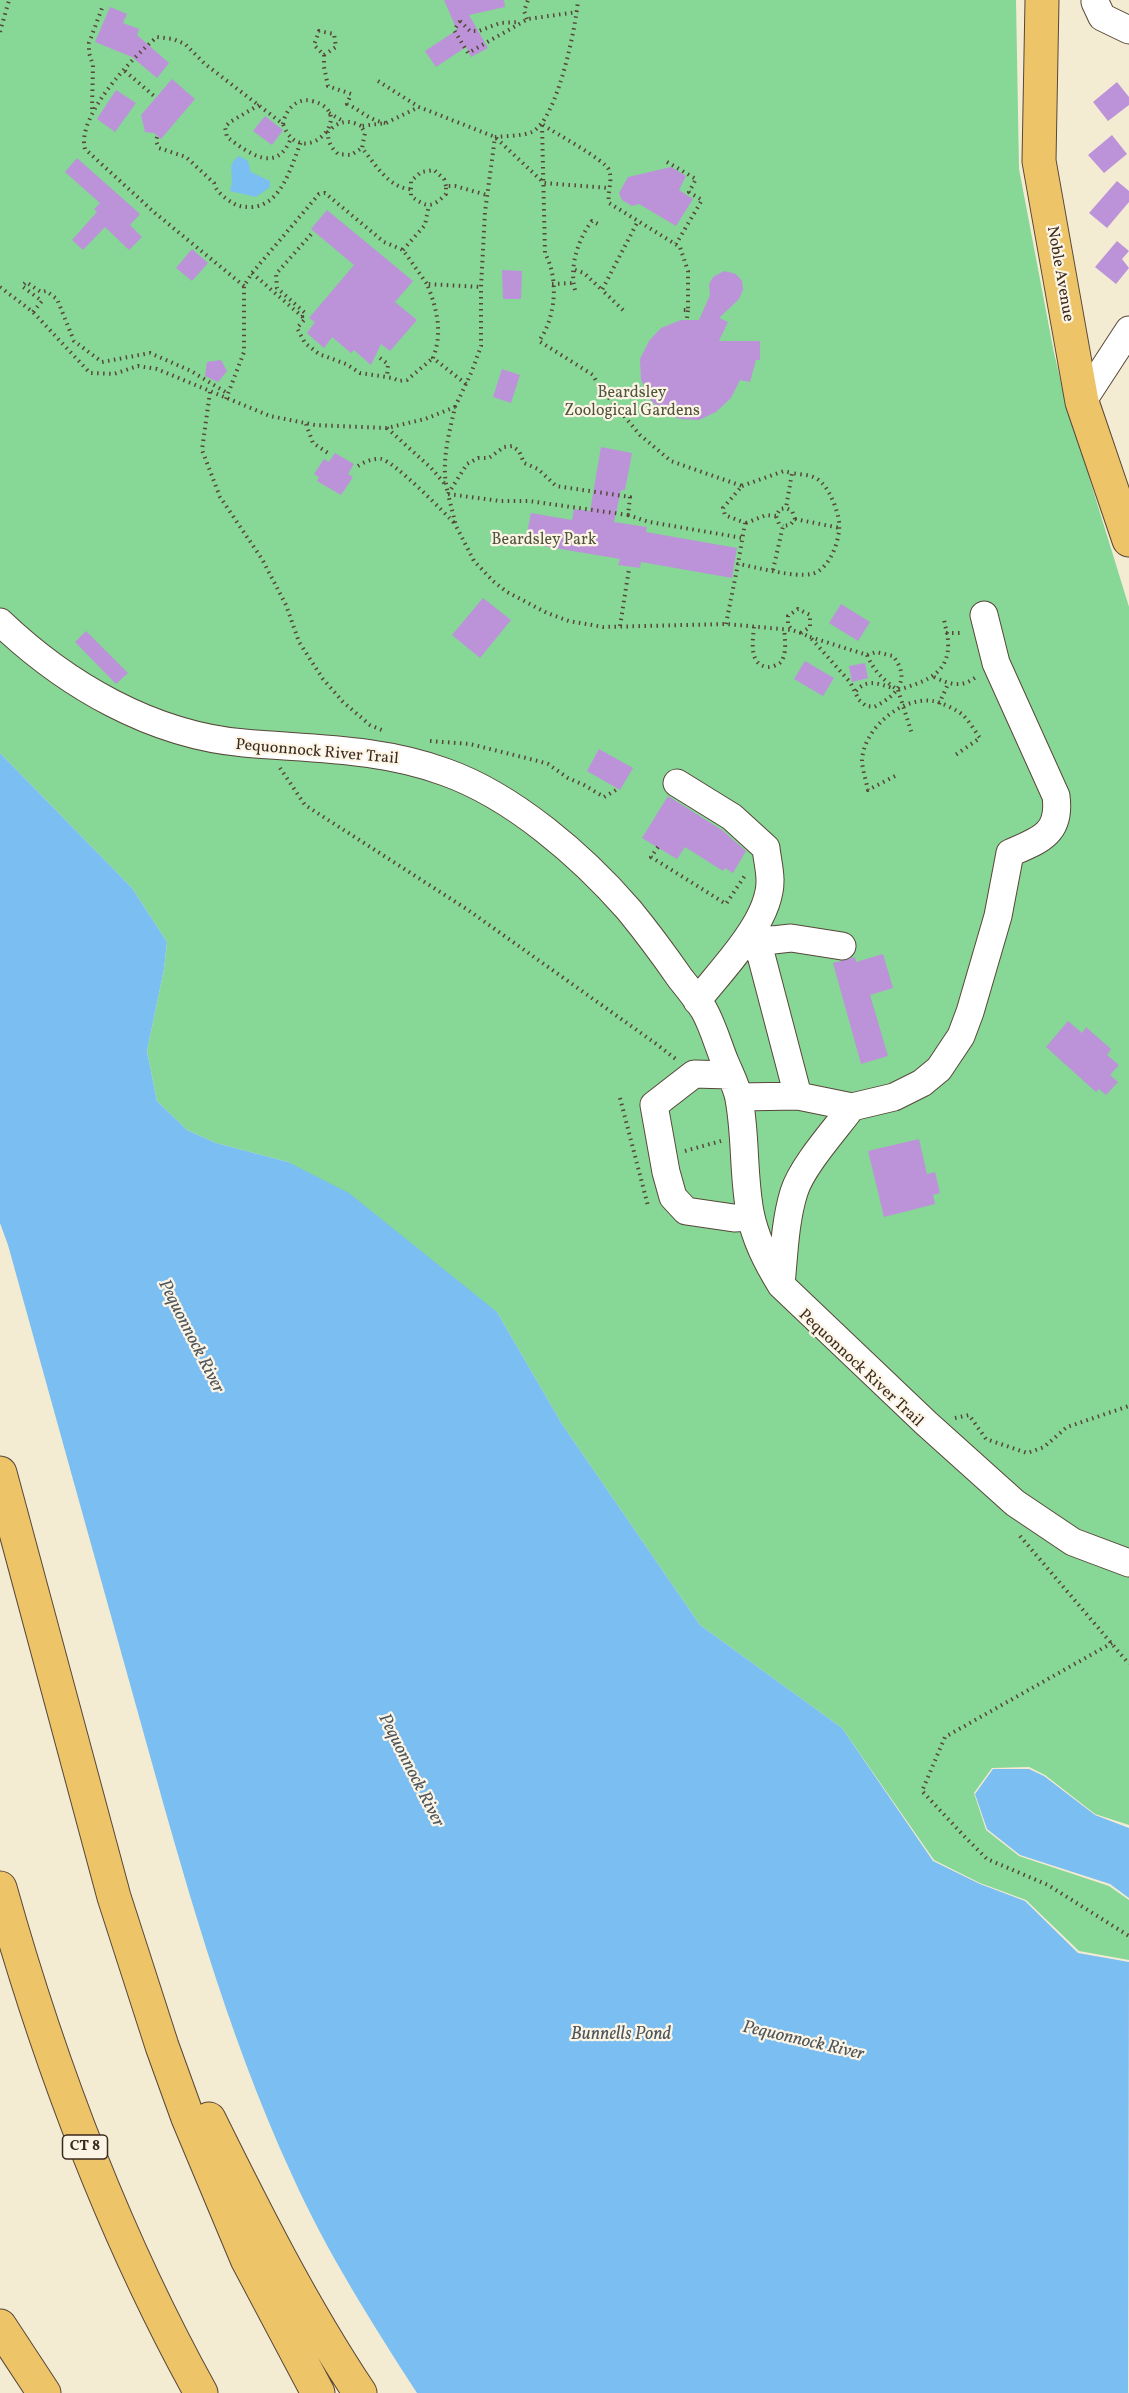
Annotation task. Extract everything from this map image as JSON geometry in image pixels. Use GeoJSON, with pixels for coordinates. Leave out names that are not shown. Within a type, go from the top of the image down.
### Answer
{"type":"FeatureCollection","features":[{"type":"Feature","properties":{"kind":"main road","name":"Noble Avenue"},"geometry":{"type":"LineString","coordinates":[[1042,0],[1038,161],[1082,402],[1129,540]]}},
{"type":"Feature","properties":{"kind":"main road"},"geometry":{"type":"LineString","coordinates":[[0,1473],[137,1974],[216,2190],[247,2259],[318,2393]]}},
{"type":"Feature","properties":{"kind":"main road","name":"CT 8"},"geometry":{"type":"LineString","coordinates":[[0,1888],[45,2037],[94,2169],[153,2301],[201,2393]]}},
{"type":"Feature","properties":{"kind":"main road"},"geometry":{"type":"LineString","coordinates":[[137,1974],[273,2246],[309,2311],[360,2393]]}},
{"type":"Feature","properties":{"kind":"main road"},"geometry":{"type":"LineString","coordinates":[[0,2326],[44,2393]]}},
{"type":"Feature","properties":{"kind":"street"},"geometry":{"type":"LineString","coordinates":[[1091,1],[1102,17],[1129,30]]}},
{"type":"Feature","properties":{"kind":"street"},"geometry":{"type":"LineString","coordinates":[[1082,402],[1129,330]]}},
{"type":"Feature","properties":{"kind":"street"},"geometry":{"type":"LineString","coordinates":[[751,1217],[734,1218],[686,1211],[673,1197],[654,1105],[693,1074],[735,1086],[852,1107],[894,1097],[922,1083],[950,1056],[970,1012],[998,916],[1010,853],[1038,841],[1050,829],[1059,813],[1056,795],[996,663],[984,615]]}},
{"type":"Feature","properties":{"kind":"street"},"geometry":{"type":"LineString","coordinates":[[0,622],[27,648],[80,684],[115,706],[151,720],[196,736],[231,741],[326,747],[374,754],[446,772],[512,806],[550,834],[628,909],[704,1010],[735,1086],[751,1217],[768,1264],[781,1285],[926,1423],[1015,1503],[1073,1542],[1129,1563]]}},
{"type":"Feature","properties":{"kind":"street"},"geometry":{"type":"LineString","coordinates":[[677,783],[732,817],[766,848],[770,882],[761,916],[748,938],[697,1001]]}},
{"type":"Feature","properties":{"kind":"street"},"geometry":{"type":"LineString","coordinates":[[748,938],[761,955],[798,1096]]}},
{"type":"Feature","properties":{"kind":"street"},"geometry":{"type":"LineString","coordinates":[[748,938],[773,940],[791,938],[842,946]]}},
{"type":"Feature","properties":{"kind":"street"},"geometry":{"type":"LineString","coordinates":[[781,1285],[788,1220],[795,1190],[806,1169],[852,1107]]}},
{"type":"Feature","properties":{"kind":"path"},"geometry":{"type":"LineString","coordinates":[[0,32],[9,0]]}},
{"type":"Feature","properties":{"kind":"path"},"geometry":{"type":"LineString","coordinates":[[528,0],[524,11],[528,19]]}},
{"type":"Feature","properties":{"kind":"path"},"geometry":{"type":"LineString","coordinates":[[495,137],[531,132],[542,125],[550,114],[577,12],[578,0]]}},
{"type":"Feature","properties":{"kind":"path"},"geometry":{"type":"LineString","coordinates":[[92,112],[93,65],[89,43],[102,8]]}},
{"type":"Feature","properties":{"kind":"path"},"geometry":{"type":"LineString","coordinates":[[522,22],[500,23],[478,31],[470,31],[460,21],[454,30],[468,53],[528,19],[577,12]]}},
{"type":"Feature","properties":{"kind":"path"},"geometry":{"type":"LineString","coordinates":[[324,55],[336,47],[334,34],[319,31],[314,45],[324,55],[328,86],[351,94],[347,104],[364,116],[372,121],[386,123]]}},
{"type":"Feature","properties":{"kind":"path"},"geometry":{"type":"LineString","coordinates":[[244,286],[155,213],[85,149],[84,131],[92,112],[145,47],[157,37],[173,39],[185,44],[206,64],[284,124],[291,138],[302,142],[315,142],[335,124],[344,121]]}},
{"type":"Feature","properties":{"kind":"path"},"geometry":{"type":"LineString","coordinates":[[125,71],[154,96]]}},
{"type":"Feature","properties":{"kind":"path"},"geometry":{"type":"LineString","coordinates":[[378,81],[419,107],[495,137],[544,183],[609,188]]}},
{"type":"Feature","properties":{"kind":"path"},"geometry":{"type":"LineString","coordinates":[[284,124],[287,112],[299,101],[314,101],[344,121],[361,126],[386,123],[419,107]]}},
{"type":"Feature","properties":{"kind":"path"},"geometry":{"type":"LineString","coordinates":[[259,105],[230,122],[225,127],[226,137],[243,149],[265,159],[282,154],[291,138]]}},
{"type":"Feature","properties":{"kind":"path"},"geometry":{"type":"LineString","coordinates":[[329,113],[331,122],[328,132],[331,148],[338,154],[346,156],[358,153],[362,148],[365,133],[361,126]]}},
{"type":"Feature","properties":{"kind":"path"},"geometry":{"type":"LineString","coordinates":[[542,125],[545,253],[551,264],[554,307],[546,331],[539,341],[593,375],[599,386],[636,430],[671,461],[742,486]]}},
{"type":"Feature","properties":{"kind":"path"},"geometry":{"type":"LineString","coordinates":[[542,125],[605,163],[610,177],[607,195],[609,203],[680,247],[688,271],[687,318]]}},
{"type":"Feature","properties":{"kind":"path"},"geometry":{"type":"LineString","coordinates":[[157,137],[159,147],[186,157],[214,183],[216,189],[235,204],[244,207],[259,207],[271,200],[280,190],[302,142]]}},
{"type":"Feature","properties":{"kind":"path"},"geometry":{"type":"LineString","coordinates":[[495,137],[487,195],[481,287],[481,346],[455,407],[446,454],[445,484],[456,526],[474,561],[493,581],[527,604],[569,621],[603,627],[726,624],[784,629],[867,655],[876,652],[893,656],[901,671],[902,680],[898,690]]}},
{"type":"Feature","properties":{"kind":"path"},"geometry":{"type":"LineString","coordinates":[[362,148],[390,181],[400,189],[410,189]]}},
{"type":"Feature","properties":{"kind":"path"},"geometry":{"type":"LineString","coordinates":[[667,162],[696,179],[689,192],[702,200],[676,244]]}},
{"type":"Feature","properties":{"kind":"path"},"geometry":{"type":"LineString","coordinates":[[434,170],[444,179],[446,194],[436,203],[423,205],[411,196],[410,189],[411,181],[421,172],[434,170]]}},
{"type":"Feature","properties":{"kind":"path"},"geometry":{"type":"LineString","coordinates":[[446,186],[455,186],[487,195]]}},
{"type":"Feature","properties":{"kind":"path"},"geometry":{"type":"LineString","coordinates":[[226,399],[244,352],[244,286],[252,273],[319,194],[325,193],[384,242],[403,250],[427,285],[439,328],[438,346],[433,358],[407,380],[399,381],[360,373],[346,364],[319,354],[305,343],[297,328],[305,319],[252,273]]}},
{"type":"Feature","properties":{"kind":"path"},"geometry":{"type":"LineString","coordinates":[[403,250],[425,225],[429,205]]}},
{"type":"Feature","properties":{"kind":"path"},"geometry":{"type":"LineString","coordinates":[[575,290],[573,283],[578,246],[584,231],[592,221],[600,225]]}},
{"type":"Feature","properties":{"kind":"path"},"geometry":{"type":"LineString","coordinates":[[603,290],[638,221]]}},
{"type":"Feature","properties":{"kind":"path"},"geometry":{"type":"LineString","coordinates":[[302,317],[305,313],[277,288],[276,274],[314,231]]}},
{"type":"Feature","properties":{"kind":"path"},"geometry":{"type":"LineString","coordinates":[[575,270],[584,273],[623,310]]}},
{"type":"Feature","properties":{"kind":"path"},"geometry":{"type":"LineString","coordinates":[[33,312],[42,301],[22,286],[26,282],[57,299],[74,341],[102,362],[150,353],[190,371],[227,393]]}},
{"type":"Feature","properties":{"kind":"path"},"geometry":{"type":"LineString","coordinates":[[552,284],[573,283]]}},
{"type":"Feature","properties":{"kind":"path"},"geometry":{"type":"LineString","coordinates":[[427,285],[481,287]]}},
{"type":"Feature","properties":{"kind":"path"},"geometry":{"type":"LineString","coordinates":[[0,287],[33,312],[90,373],[114,374],[138,366],[157,369],[270,416],[306,424],[387,428],[425,419],[455,407]]}},
{"type":"Feature","properties":{"kind":"path"},"geometry":{"type":"LineString","coordinates":[[682,310],[688,310]]}},
{"type":"Feature","properties":{"kind":"path"},"geometry":{"type":"LineString","coordinates":[[380,358],[388,364],[387,377]]}},
{"type":"Feature","properties":{"kind":"path"},"geometry":{"type":"LineString","coordinates":[[433,358],[466,384]]}},
{"type":"Feature","properties":{"kind":"path"},"geometry":{"type":"LineString","coordinates":[[210,392],[202,450],[220,497],[262,559],[286,605],[299,642],[323,679],[343,702],[370,725],[388,732]]}},
{"type":"Feature","properties":{"kind":"path"},"geometry":{"type":"LineString","coordinates":[[306,424],[313,443],[331,455]]}},
{"type":"Feature","properties":{"kind":"path"},"geometry":{"type":"LineString","coordinates":[[387,428],[445,484]]}},
{"type":"Feature","properties":{"kind":"path"},"geometry":{"type":"LineString","coordinates":[[448,494],[466,464],[478,458],[489,458],[504,447],[512,446],[519,451],[524,463],[538,469],[556,486],[630,497],[628,515]]}},
{"type":"Feature","properties":{"kind":"path"},"geometry":{"type":"LineString","coordinates":[[358,466],[376,459],[387,462],[424,493],[456,526]]}},
{"type":"Feature","properties":{"kind":"path"},"geometry":{"type":"LineString","coordinates":[[738,564],[813,574],[826,565],[833,552],[840,528],[823,483],[809,475],[784,471],[742,486],[728,501],[724,512],[728,517],[746,523],[766,515],[776,516]]}},
{"type":"Feature","properties":{"kind":"path"},"geometry":{"type":"LineString","coordinates":[[786,508],[792,473]]}},
{"type":"Feature","properties":{"kind":"path"},"geometry":{"type":"LineString","coordinates":[[448,494],[500,501],[530,501],[628,515],[649,522],[743,538]]}},
{"type":"Feature","properties":{"kind":"path"},"geometry":{"type":"LineString","coordinates":[[776,516],[780,509],[786,508],[792,511],[795,519]]}},
{"type":"Feature","properties":{"kind":"path"},"geometry":{"type":"LineString","coordinates":[[776,516],[779,524],[783,526],[790,525],[795,519]]}},
{"type":"Feature","properties":{"kind":"path"},"geometry":{"type":"LineString","coordinates":[[795,519],[840,528]]}},
{"type":"Feature","properties":{"kind":"path"},"geometry":{"type":"LineString","coordinates":[[726,624],[746,523]]}},
{"type":"Feature","properties":{"kind":"path"},"geometry":{"type":"LineString","coordinates":[[773,570],[783,526]]}},
{"type":"Feature","properties":{"kind":"path"},"geometry":{"type":"LineString","coordinates":[[620,626],[629,569]]}},
{"type":"Feature","properties":{"kind":"path"},"geometry":{"type":"LineString","coordinates":[[792,630],[788,625],[788,616],[792,612],[802,610],[810,615],[811,623],[810,627],[801,633]]}},
{"type":"Feature","properties":{"kind":"path"},"geometry":{"type":"LineString","coordinates":[[810,637],[850,682],[859,700],[866,706],[874,707],[898,690],[934,677],[941,669],[948,652],[944,619]]}},
{"type":"Feature","properties":{"kind":"path"},"geometry":{"type":"LineString","coordinates":[[754,627],[752,649],[754,659],[760,665],[768,667],[782,662],[784,629]]}},
{"type":"Feature","properties":{"kind":"path"},"geometry":{"type":"LineString","coordinates":[[867,655],[880,676],[898,690],[912,734]]}},
{"type":"Feature","properties":{"kind":"path"},"geometry":{"type":"LineString","coordinates":[[934,677],[948,684],[969,683]]}},
{"type":"Feature","properties":{"kind":"path"},"geometry":{"type":"LineString","coordinates":[[856,691],[859,687],[870,683],[898,690]]}},
{"type":"Feature","properties":{"kind":"path"},"geometry":{"type":"LineString","coordinates":[[939,704],[948,684]]}},
{"type":"Feature","properties":{"kind":"path"},"geometry":{"type":"LineString","coordinates":[[895,776],[868,790],[862,761],[868,739],[881,720],[914,703],[933,701],[963,715],[980,738],[954,756]]}},
{"type":"Feature","properties":{"kind":"path"},"geometry":{"type":"LineString","coordinates":[[424,740],[470,744],[538,761],[604,797],[608,797],[616,790]]}},
{"type":"Feature","properties":{"kind":"path"},"geometry":{"type":"LineString","coordinates":[[275,760],[305,805],[468,910],[655,1042],[693,1074]]}},
{"type":"Feature","properties":{"kind":"path"},"geometry":{"type":"LineString","coordinates":[[658,847],[651,857],[723,903],[726,903],[747,872],[769,887]]}},
{"type":"Feature","properties":{"kind":"path"},"geometry":{"type":"LineString","coordinates":[[621,1098],[648,1206]]}},
{"type":"Feature","properties":{"kind":"path"},"geometry":{"type":"LineString","coordinates":[[926,1423],[969,1415],[986,1439],[1027,1453],[1044,1447],[1067,1427],[1129,1406]]}},
{"type":"Feature","properties":{"kind":"path"},"geometry":{"type":"LineString","coordinates":[[1013,1530],[1129,1664]]}},
{"type":"Feature","properties":{"kind":"path"},"geometry":{"type":"LineString","coordinates":[[1112,1643],[945,1737],[922,1791],[987,1859],[1048,1885],[1129,1936]]}},
{"type":"Feature","properties":{"kind":"green space","name":"Beardsley Park"},"geometry":{"type":"Polygon","coordinates":[[[0,0],[1016,0],[1019,169],[1065,399],[1129,607],[1129,1825],[1095,1814],[1045,1775],[1029,1767],[992,1768],[974,1793],[986,1830],[1019,1856],[1109,1886],[1129,1900],[1129,1960],[1079,1951],[1026,1900],[980,1883],[934,1860],[842,1728],[700,1625],[562,1424],[497,1312],[288,1162],[216,1143],[187,1130],[157,1101],[147,1051],[164,969],[167,942],[132,888],[0,753],[0,0]]]}},
{"type":"Feature","properties":{"kind":"water"},"geometry":{"type":"Polygon","coordinates":[[[239,156],[248,161],[251,172],[270,181],[270,187],[256,197],[230,191],[232,164],[239,156]]]}},
{"type":"Feature","properties":{"kind":"water","name":"Bunnells Pond"},"geometry":{"type":"Polygon","coordinates":[[[0,753],[132,888],[167,942],[164,969],[147,1051],[157,1101],[187,1130],[216,1143],[288,1162],[349,1193],[497,1312],[562,1424],[700,1625],[842,1728],[933,1861],[980,1884],[1025,1901],[1078,1953],[1129,1962],[1128,2393],[417,2393],[350,2286],[305,2203],[246,2064],[207,1950],[172,1836],[0,1223],[0,753]]]}},
{"type":"Feature","properties":{"kind":"water"},"geometry":{"type":"Polygon","coordinates":[[[993,1769],[1029,1769],[1044,1776],[1095,1815],[1129,1828],[1129,1898],[1110,1884],[1020,1855],[987,1829],[975,1794],[993,1769]]]}},
{"type":"Feature","properties":{"kind":"building"},"geometry":{"type":"Polygon","coordinates":[[[444,0],[504,0],[505,7],[469,15],[488,48],[471,57],[466,47],[436,67],[425,51],[457,30],[444,0]]]}},
{"type":"Feature","properties":{"kind":"building"},"geometry":{"type":"Polygon","coordinates":[[[110,7],[127,14],[123,23],[139,29],[137,35],[169,63],[157,78],[132,57],[95,42],[110,7]]]}},
{"type":"Feature","properties":{"kind":"building"},"geometry":{"type":"Polygon","coordinates":[[[172,79],[195,99],[161,139],[154,133],[145,132],[141,115],[172,79]]]}},
{"type":"Feature","properties":{"kind":"building"},"geometry":{"type":"Polygon","coordinates":[[[1117,82],[1129,97],[1129,105],[1108,121],[1093,102],[1117,82]]]}},
{"type":"Feature","properties":{"kind":"building"},"geometry":{"type":"Polygon","coordinates":[[[116,90],[136,103],[115,132],[97,119],[116,90]]]}},
{"type":"Feature","properties":{"kind":"building"},"geometry":{"type":"Polygon","coordinates":[[[265,116],[283,130],[272,145],[253,131],[265,116]]]}},
{"type":"Feature","properties":{"kind":"building"},"geometry":{"type":"Polygon","coordinates":[[[1112,135],[1127,154],[1104,173],[1088,155],[1112,135]]]}},
{"type":"Feature","properties":{"kind":"building"},"geometry":{"type":"Polygon","coordinates":[[[77,158],[140,214],[130,225],[142,237],[129,250],[105,227],[83,250],[72,240],[97,212],[94,209],[100,203],[65,172],[77,158]]]}},
{"type":"Feature","properties":{"kind":"building"},"geometry":{"type":"Polygon","coordinates":[[[671,167],[686,176],[679,190],[693,199],[676,226],[639,204],[632,206],[622,200],[619,193],[628,177],[671,167]]]}},
{"type":"Feature","properties":{"kind":"building"},"geometry":{"type":"Polygon","coordinates":[[[1117,181],[1129,191],[1129,202],[1107,228],[1089,213],[1117,181]]]}},
{"type":"Feature","properties":{"kind":"building"},"geometry":{"type":"Polygon","coordinates":[[[327,210],[413,281],[395,302],[417,320],[390,351],[381,344],[371,365],[354,350],[351,353],[332,337],[324,348],[307,333],[315,322],[309,318],[354,265],[311,229],[327,210]]]}},
{"type":"Feature","properties":{"kind":"building"},"geometry":{"type":"Polygon","coordinates":[[[1117,241],[1129,251],[1122,259],[1129,268],[1116,284],[1095,267],[1117,241]]]}},
{"type":"Feature","properties":{"kind":"building"},"geometry":{"type":"Polygon","coordinates":[[[192,249],[208,263],[192,281],[176,268],[192,249]]]}},
{"type":"Feature","properties":{"kind":"building"},"geometry":{"type":"Polygon","coordinates":[[[502,270],[522,271],[521,299],[503,299],[502,270]]]}},
{"type":"Feature","properties":{"kind":"building"},"geometry":{"type":"Polygon","coordinates":[[[724,271],[736,274],[742,281],[743,290],[739,299],[719,318],[728,322],[719,341],[760,341],[760,360],[756,360],[750,382],[740,380],[731,398],[716,412],[699,420],[680,419],[661,411],[648,397],[641,379],[640,359],[649,341],[661,328],[681,320],[699,320],[710,295],[709,284],[713,277],[724,271]]]}},
{"type":"Feature","properties":{"kind":"building"},"geometry":{"type":"Polygon","coordinates":[[[221,360],[227,371],[218,382],[205,376],[207,362],[221,360]]]}},
{"type":"Feature","properties":{"kind":"building"},"geometry":{"type":"Polygon","coordinates":[[[502,369],[520,375],[511,403],[493,397],[502,369]]]}},
{"type":"Feature","properties":{"kind":"building"},"geometry":{"type":"Polygon","coordinates":[[[601,447],[632,453],[625,490],[621,490],[614,522],[647,527],[646,532],[737,548],[732,578],[641,562],[640,568],[618,565],[620,559],[525,543],[531,513],[572,520],[574,509],[590,511],[601,447]]]}},
{"type":"Feature","properties":{"kind":"building"},"geometry":{"type":"Polygon","coordinates":[[[335,453],[354,464],[348,474],[353,477],[341,495],[317,481],[319,477],[314,474],[324,459],[329,462],[335,453]]]}},
{"type":"Feature","properties":{"kind":"building"},"geometry":{"type":"Polygon","coordinates":[[[483,598],[511,620],[480,658],[452,635],[483,598]]]}},
{"type":"Feature","properties":{"kind":"building"},"geometry":{"type":"Polygon","coordinates":[[[841,604],[870,622],[858,641],[829,623],[841,604]]]}},
{"type":"Feature","properties":{"kind":"building"},"geometry":{"type":"Polygon","coordinates":[[[86,631],[128,673],[116,684],[75,642],[86,631]]]}},
{"type":"Feature","properties":{"kind":"building"},"geometry":{"type":"Polygon","coordinates":[[[805,661],[834,678],[823,696],[794,679],[805,661]]]}},
{"type":"Feature","properties":{"kind":"building"},"geometry":{"type":"Polygon","coordinates":[[[865,663],[868,678],[852,682],[849,666],[865,663]]]}},
{"type":"Feature","properties":{"kind":"building"},"geometry":{"type":"Polygon","coordinates":[[[599,749],[633,768],[620,790],[587,771],[599,749]]]}},
{"type":"Feature","properties":{"kind":"building"},"geometry":{"type":"Polygon","coordinates":[[[668,796],[722,830],[746,851],[733,873],[725,868],[723,871],[685,847],[677,859],[642,838],[668,796]]]}},
{"type":"Feature","properties":{"kind":"building"},"geometry":{"type":"Polygon","coordinates":[[[883,954],[893,988],[870,995],[888,1056],[861,1064],[833,963],[855,957],[856,962],[883,954]]]}},
{"type":"Feature","properties":{"kind":"building"},"geometry":{"type":"Polygon","coordinates":[[[1068,1021],[1082,1033],[1086,1027],[1111,1049],[1107,1055],[1119,1065],[1110,1075],[1118,1082],[1106,1095],[1099,1089],[1096,1092],[1046,1047],[1068,1021]]]}},
{"type":"Feature","properties":{"kind":"building"},"geometry":{"type":"Polygon","coordinates":[[[919,1139],[927,1174],[935,1172],[940,1193],[933,1195],[935,1204],[884,1217],[868,1151],[919,1139]]]}},
{"type":"Feature","properties":{"kind":"park label","name":"Beardsley Zoological Gardens"},"geometry":{"type":"Point","coordinates":[632,403]}},
{"type":"Feature","properties":{"kind":"water label","name":"Pequonnock River"},"geometry":{"type":"Point","coordinates":[190,1337]}},
{"type":"Feature","properties":{"kind":"water label","name":"Pequonnock River"},"geometry":{"type":"Point","coordinates":[410,1771]}},
{"type":"Feature","properties":{"kind":"water label","name":"Pequonnock River"},"geometry":{"type":"Point","coordinates":[803,2042]}}]}
